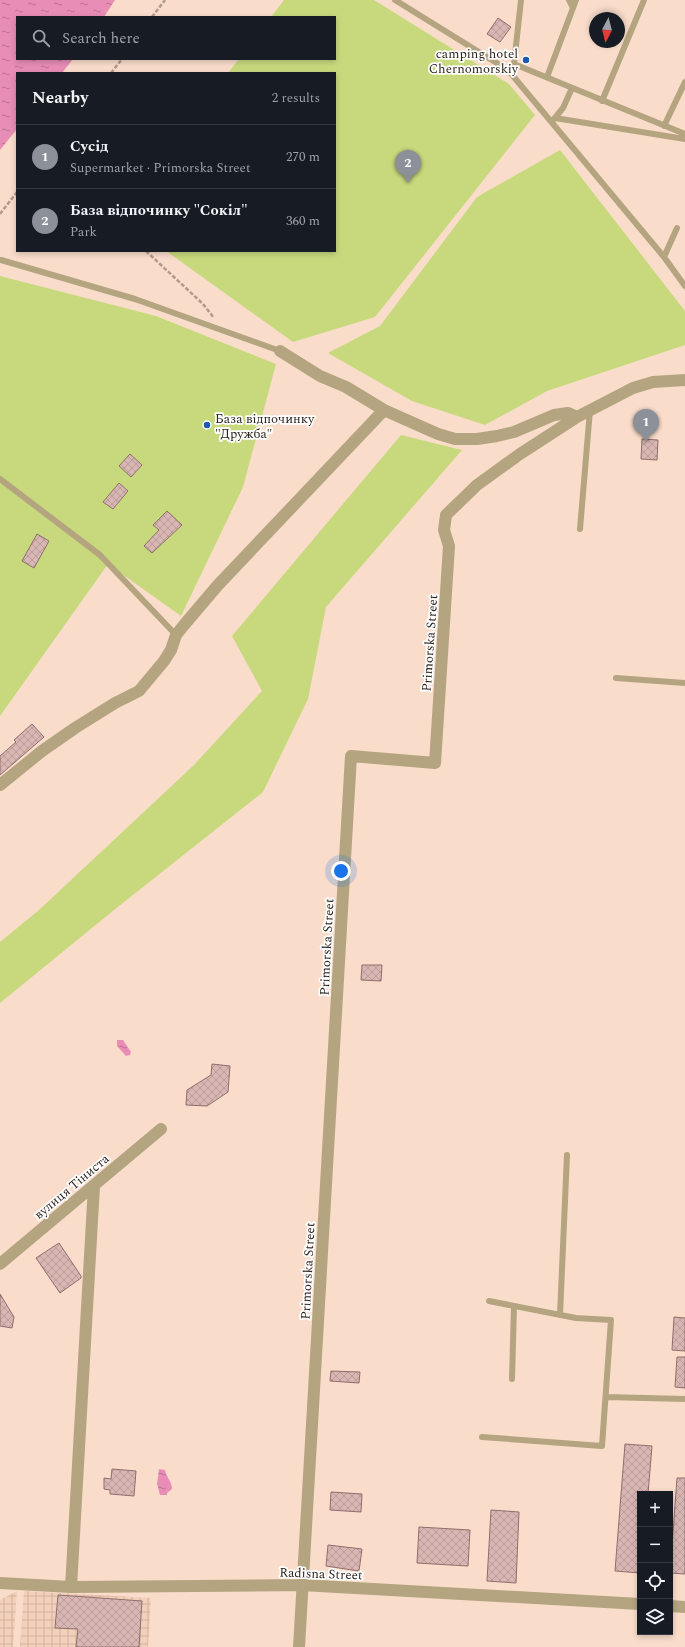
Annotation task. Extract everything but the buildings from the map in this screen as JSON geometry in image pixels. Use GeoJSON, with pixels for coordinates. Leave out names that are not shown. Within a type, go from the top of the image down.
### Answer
{"type":"FeatureCollection","features":[{"type":"Feature","properties":{"kind":"street"},"geometry":{"type":"LineString","coordinates":[[280,351],[320,376],[346,387],[384,410],[438,434],[455,438],[477,439],[514,432],[554,416],[568,413],[576,416],[633,388],[653,382],[685,380]]}},
{"type":"Feature","properties":{"kind":"street"},"geometry":{"type":"LineString","coordinates":[[0,785],[42,751],[75,728],[115,703],[139,691],[164,661],[171,650],[176,635],[218,585],[384,410]]}},
{"type":"Feature","properties":{"kind":"street","name":"Primorska Street"},"geometry":{"type":"LineString","coordinates":[[299,1647],[351,756],[435,763],[449,546],[444,530],[446,515],[477,485],[576,416]]}},
{"type":"Feature","properties":{"kind":"street","name":"вулиця Тіниста"},"geometry":{"type":"LineString","coordinates":[[0,1264],[161,1129]]}},
{"type":"Feature","properties":{"kind":"street"},"geometry":{"type":"LineString","coordinates":[[71,1587],[94,1186]]}},
{"type":"Feature","properties":{"kind":"street","name":"Radisna Street"},"geometry":{"type":"LineString","coordinates":[[0,1583],[71,1587],[302,1585],[637,1604]]}},
{"type":"Feature","properties":{"kind":"street"},"geometry":{"type":"LineString","coordinates":[[673,1606],[685,1607]]}},
{"type":"Feature","properties":{"kind":"lane"},"geometry":{"type":"LineString","coordinates":[[395,0],[508,70],[553,120],[664,257],[685,286]]}},
{"type":"Feature","properties":{"kind":"lane"},"geometry":{"type":"LineString","coordinates":[[508,70],[514,64],[521,0]]}},
{"type":"Feature","properties":{"kind":"lane"},"geometry":{"type":"LineString","coordinates":[[569,0],[573,8]]}},
{"type":"Feature","properties":{"kind":"lane"},"geometry":{"type":"LineString","coordinates":[[547,77],[576,0]]}},
{"type":"Feature","properties":{"kind":"lane"},"geometry":{"type":"LineString","coordinates":[[602,101],[644,0]]}},
{"type":"Feature","properties":{"kind":"lane"},"geometry":{"type":"LineString","coordinates":[[514,64],[685,134]]}},
{"type":"Feature","properties":{"kind":"lane"},"geometry":{"type":"LineString","coordinates":[[664,126],[685,82]]}},
{"type":"Feature","properties":{"kind":"lane"},"geometry":{"type":"LineString","coordinates":[[553,120],[563,108],[572,88]]}},
{"type":"Feature","properties":{"kind":"lane"},"geometry":{"type":"LineString","coordinates":[[553,120],[685,139]]}},
{"type":"Feature","properties":{"kind":"lane"},"geometry":{"type":"LineString","coordinates":[[664,257],[677,228]]}},
{"type":"Feature","properties":{"kind":"lane"},"geometry":{"type":"LineString","coordinates":[[1,260],[135,299],[280,351]]}},
{"type":"Feature","properties":{"kind":"lane"},"geometry":{"type":"LineString","coordinates":[[580,529],[590,410]]}},
{"type":"Feature","properties":{"kind":"lane"},"geometry":{"type":"LineString","coordinates":[[0,479],[100,555],[176,635]]}},
{"type":"Feature","properties":{"kind":"lane"},"geometry":{"type":"LineString","coordinates":[[616,678],[685,683]]}},
{"type":"Feature","properties":{"kind":"lane"},"geometry":{"type":"LineString","coordinates":[[560,1315],[567,1155]]}},
{"type":"Feature","properties":{"kind":"lane"},"geometry":{"type":"LineString","coordinates":[[482,1438],[602,1446],[611,1320],[576,1318],[489,1301]]}},
{"type":"Feature","properties":{"kind":"lane"},"geometry":{"type":"LineString","coordinates":[[512,1379],[514,1306]]}},
{"type":"Feature","properties":{"kind":"lane"},"geometry":{"type":"LineString","coordinates":[[606,1396],[685,1399]]}},
{"type":"Feature","properties":{"kind":"path"},"geometry":{"type":"LineString","coordinates":[[153,16],[165,0]]}},
{"type":"Feature","properties":{"kind":"path"},"geometry":{"type":"LineString","coordinates":[[112,72],[121,60]]}},
{"type":"Feature","properties":{"kind":"path"},"geometry":{"type":"LineString","coordinates":[[0,214],[16,193]]}},
{"type":"Feature","properties":{"kind":"path"},"geometry":{"type":"LineString","coordinates":[[147,252],[203,304],[224,331]]}},
{"type":"Feature","properties":{"kind":"shaded area"},"geometry":{"type":"Polygon","coordinates":[[[17,1591],[13,1647],[0,1647],[0,1600],[17,1591]]]}},
{"type":"Feature","properties":{"kind":"shaded area"},"geometry":{"type":"Polygon","coordinates":[[[24,1591],[151,1598],[148,1647],[20,1647],[24,1591]]]}},
{"type":"Feature","properties":{"kind":"green space"},"geometry":{"type":"Polygon","coordinates":[[[284,0],[374,0],[509,84],[535,115],[375,317],[293,342],[167,252],[336,252],[336,72],[229,72],[238,60],[336,60],[336,16],[272,16],[284,0]]]}},
{"type":"Feature","properties":{"kind":"green space"},"geometry":{"type":"Polygon","coordinates":[[[560,150],[685,311],[685,345],[547,391],[485,425],[412,401],[328,353],[380,326],[477,197],[560,150]]]}},
{"type":"Feature","properties":{"kind":"green space"},"geometry":{"type":"Polygon","coordinates":[[[0,276],[156,316],[276,364],[243,487],[181,616],[108,564],[0,716],[0,276]]]}},
{"type":"Feature","properties":{"kind":"green space"},"geometry":{"type":"Polygon","coordinates":[[[401,435],[462,450],[326,607],[308,699],[263,792],[114,910],[0,1003],[0,942],[39,910],[194,765],[262,691],[232,636],[401,435]]]}},
{"type":"Feature","properties":{"kind":"water"},"geometry":{"type":"Polygon","coordinates":[[[0,0],[115,0],[105,16],[16,16],[16,60],[72,60],[63,72],[16,72],[16,130],[0,150],[0,0]]]}},
{"type":"Feature","properties":{"kind":"water"},"geometry":{"type":"Polygon","coordinates":[[[117,1040],[123,1040],[131,1052],[130,1055],[126,1056],[117,1046],[117,1040]]]}},
{"type":"Feature","properties":{"kind":"water"},"geometry":{"type":"Polygon","coordinates":[[[159,1469],[165,1470],[171,1484],[172,1489],[167,1493],[167,1495],[160,1495],[157,1484],[159,1469]]]}},
{"type":"Feature","properties":{"kind":"place","name":"camping hotel Chernomorskiy"},"geometry":{"type":"Point","coordinates":[526,60]}},
{"type":"Feature","properties":{"kind":"place","name":"База відпочинку \"Сокіл\""},"geometry":{"type":"Point","coordinates":[408,183]}},
{"type":"Feature","properties":{"kind":"place","name":"База відпочинку \"Дружба\""},"geometry":{"type":"Point","coordinates":[207,425]}},
{"type":"Feature","properties":{"kind":"place","name":"Сусід"},"geometry":{"type":"Point","coordinates":[646,442]}}]}
